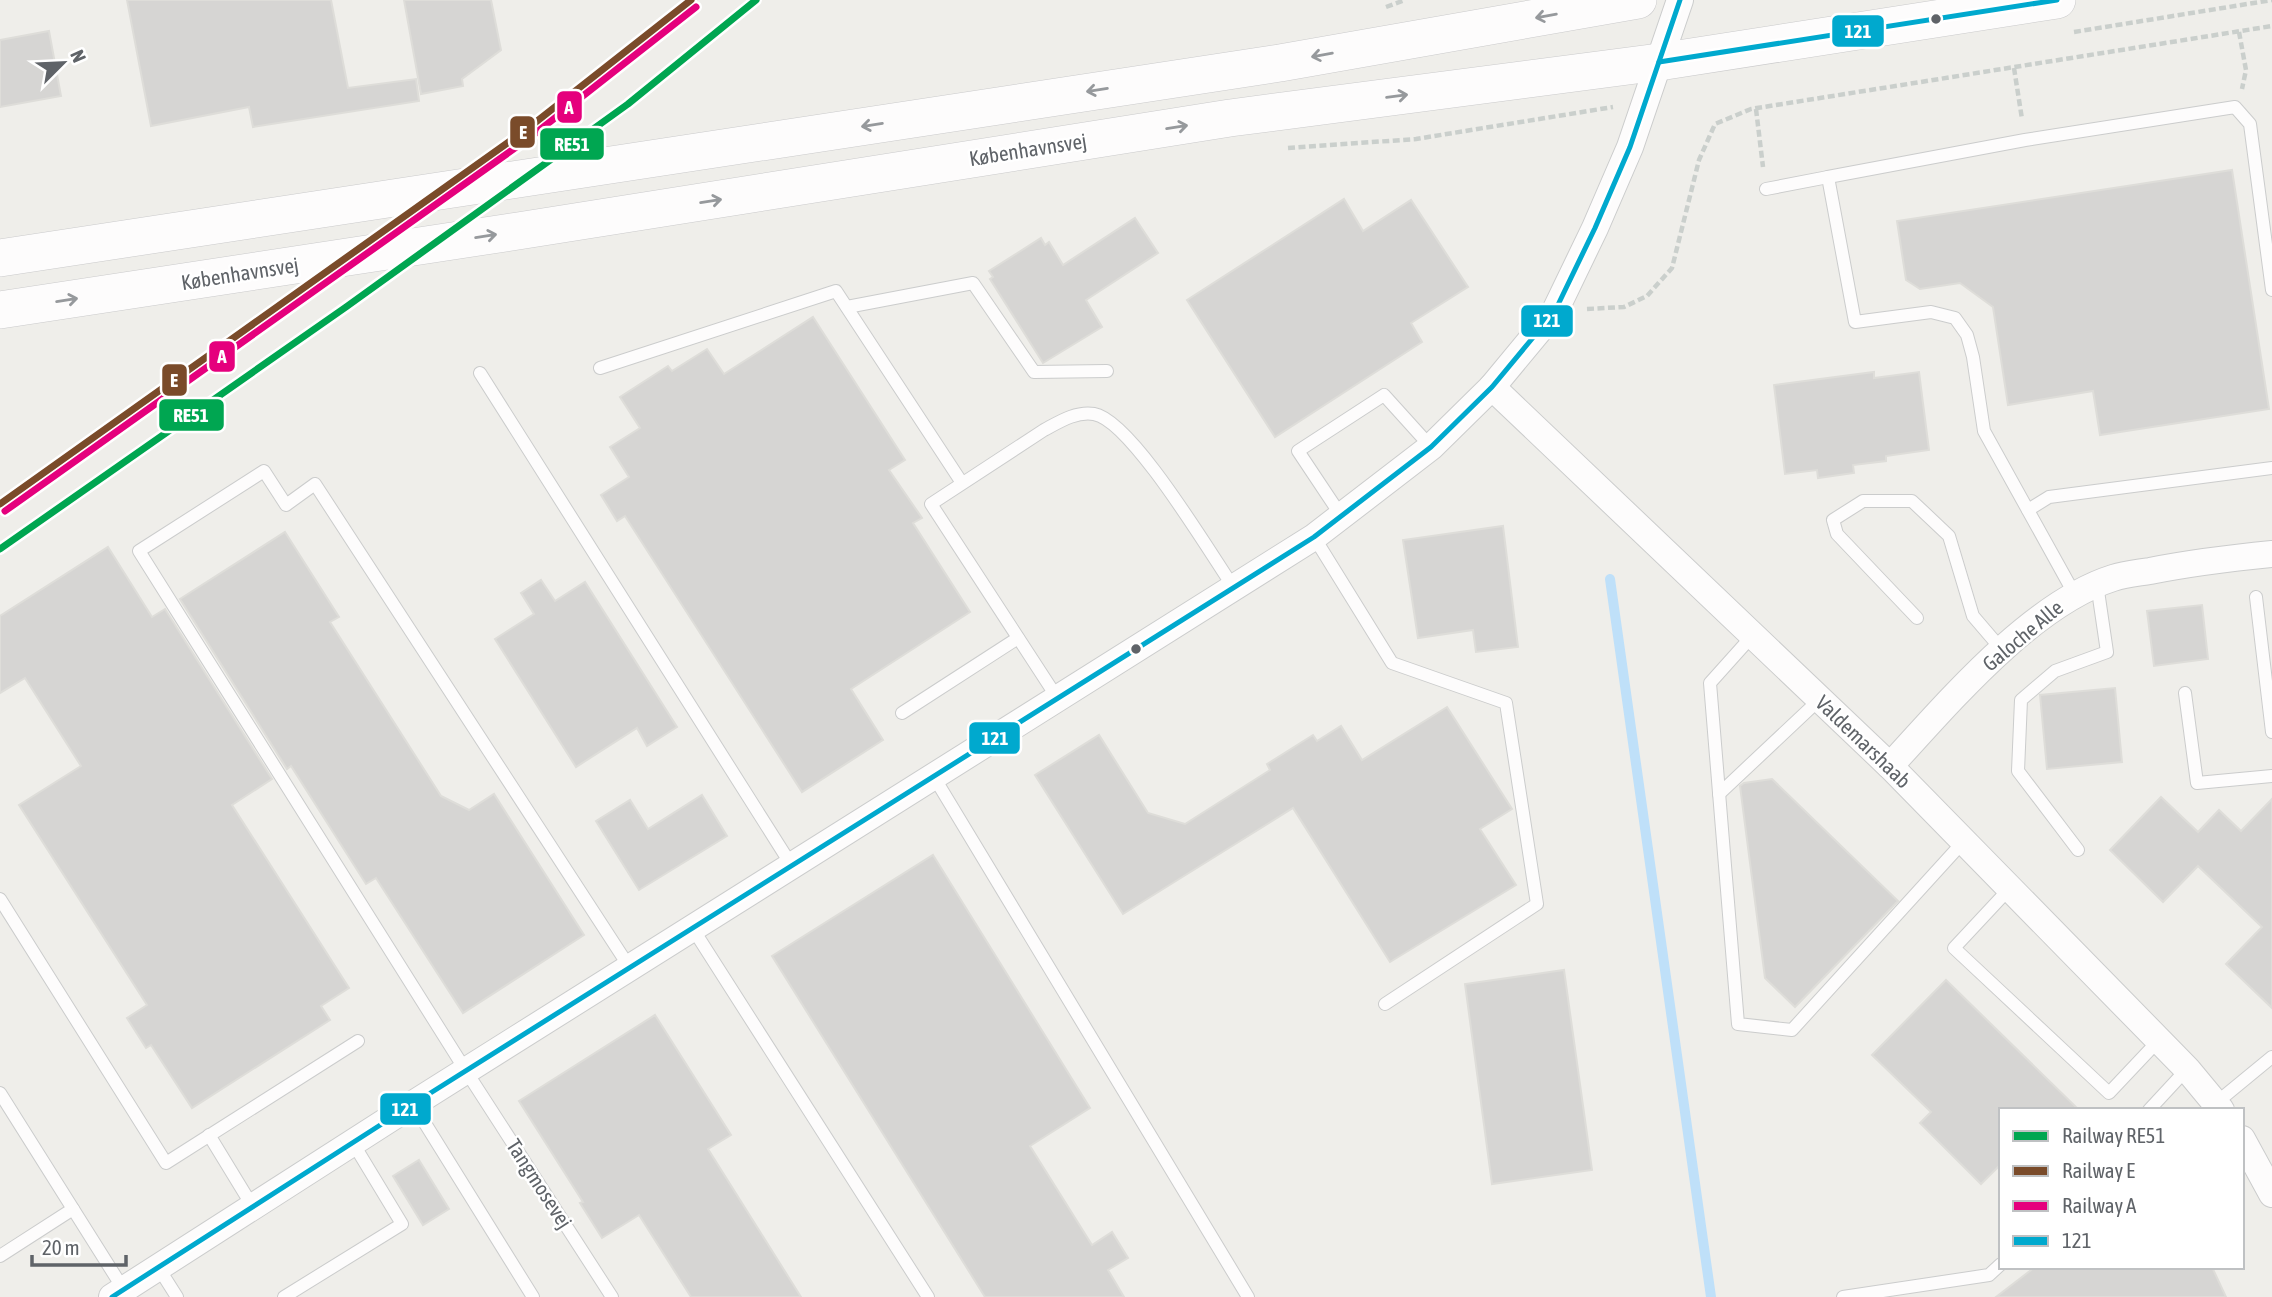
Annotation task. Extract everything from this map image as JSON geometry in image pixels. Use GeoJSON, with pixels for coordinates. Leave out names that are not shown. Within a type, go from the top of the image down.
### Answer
{"type":"FeatureCollection","features":[{"type":"Feature","properties":{"kind":"main road"},"geometry":{"type":"LineString","coordinates":[[0,258],[1280,63],[1637,0]]}},
{"type":"Feature","properties":{"kind":"main road","name":"Københavnsvej"},"geometry":{"type":"LineString","coordinates":[[0,310],[546,227],[1230,118],[1659,62],[2057,0]]}},
{"type":"Feature","properties":{"kind":"street"},"geometry":{"type":"LineString","coordinates":[[118,1293],[413,1104],[1314,537],[1431,447],[1492,387],[1555,311],[1625,159],[1680,0]]}},
{"type":"Feature","properties":{"kind":"street","name":"Valdemarshaab"},"geometry":{"type":"LineString","coordinates":[[1492,387],[1890,766],[2187,1069],[2219,1107]]}},
{"type":"Feature","properties":{"kind":"street","name":"Galoche Alle"},"geometry":{"type":"LineString","coordinates":[[1890,766],[1983,669],[2050,610],[2086,589],[2115,577],[2198,561],[2272,554]]}},
{"type":"Feature","properties":{"kind":"street"},"geometry":{"type":"LineString","coordinates":[[2244,1143],[2272,1194]]}},
{"type":"Feature","properties":{"kind":"lane"},"geometry":{"type":"LineString","coordinates":[[1766,189],[2025,140],[2235,107],[2250,124],[2272,290]]}},
{"type":"Feature","properties":{"kind":"lane"},"geometry":{"type":"LineString","coordinates":[[1828,177],[1855,322],[1931,312],[1955,317],[1967,335],[1973,357],[1984,431],[2028,510],[2086,589],[2107,652],[2055,671],[2021,700],[2018,771],[2078,850]]}},
{"type":"Feature","properties":{"kind":"lane"},"geometry":{"type":"LineString","coordinates":[[846,307],[973,283],[1034,372],[1107,371]]}},
{"type":"Feature","properties":{"kind":"lane"},"geometry":{"type":"LineString","coordinates":[[600,368],[836,291],[962,483]]}},
{"type":"Feature","properties":{"kind":"lane"},"geometry":{"type":"LineString","coordinates":[[480,373],[792,866]]}},
{"type":"Feature","properties":{"kind":"lane"},"geometry":{"type":"LineString","coordinates":[[1342,517],[1298,451],[1384,395],[1431,447]]}},
{"type":"Feature","properties":{"kind":"lane"},"geometry":{"type":"LineString","coordinates":[[1058,699],[931,504],[1054,424],[1081,414],[1096,414],[1111,422],[1145,457],[1234,588]]}},
{"type":"Feature","properties":{"kind":"lane"},"geometry":{"type":"LineString","coordinates":[[2028,510],[2049,497],[2272,468]]}},
{"type":"Feature","properties":{"kind":"lane","name":"Tangmosevej"},"geometry":{"type":"LineString","coordinates":[[612,1297],[466,1072],[139,551],[264,471],[286,505],[315,484],[630,968]]}},
{"type":"Feature","properties":{"kind":"lane"},"geometry":{"type":"LineString","coordinates":[[1917,618],[1837,534],[1833,520],[1863,501],[1912,500],[1950,536],[1973,616],[2003,651]]}},
{"type":"Feature","properties":{"kind":"lane"},"geometry":{"type":"LineString","coordinates":[[1314,537],[1392,663],[1506,703],[1537,904],[1385,1004]]}},
{"type":"Feature","properties":{"kind":"lane"},"geometry":{"type":"LineString","coordinates":[[2256,597],[2272,732]]}},
{"type":"Feature","properties":{"kind":"lane"},"geometry":{"type":"LineString","coordinates":[[1752,635],[1710,683],[1738,1024],[1792,1030],[1964,841]]}},
{"type":"Feature","properties":{"kind":"lane"},"geometry":{"type":"LineString","coordinates":[[902,713],[1018,638]]}},
{"type":"Feature","properties":{"kind":"lane"},"geometry":{"type":"LineString","coordinates":[[2185,693],[2197,783],[2272,776]]}},
{"type":"Feature","properties":{"kind":"lane"},"geometry":{"type":"LineString","coordinates":[[1719,794],[1820,699]]}},
{"type":"Feature","properties":{"kind":"lane"},"geometry":{"type":"LineString","coordinates":[[934,777],[1248,1297]]}},
{"type":"Feature","properties":{"kind":"lane"},"geometry":{"type":"LineString","coordinates":[[2010,888],[1954,948],[2109,1093],[2159,1040]]}},
{"type":"Feature","properties":{"kind":"lane"},"geometry":{"type":"LineString","coordinates":[[0,899],[166,1163],[358,1041]]}},
{"type":"Feature","properties":{"kind":"lane"},"geometry":{"type":"LineString","coordinates":[[693,929],[929,1297]]}},
{"type":"Feature","properties":{"kind":"lane"},"geometry":{"type":"LineString","coordinates":[[2219,1107],[2272,1057]]}},
{"type":"Feature","properties":{"kind":"lane"},"geometry":{"type":"LineString","coordinates":[[2151,1108],[2187,1069]]}},
{"type":"Feature","properties":{"kind":"lane"},"geometry":{"type":"LineString","coordinates":[[0,1093],[73,1209],[118,1293]]}},
{"type":"Feature","properties":{"kind":"lane"},"geometry":{"type":"LineString","coordinates":[[413,1104],[533,1297]]}},
{"type":"Feature","properties":{"kind":"lane"},"geometry":{"type":"LineString","coordinates":[[209,1135],[253,1208]]}},
{"type":"Feature","properties":{"kind":"lane"},"geometry":{"type":"LineString","coordinates":[[284,1297],[402,1224],[353,1143]]}},
{"type":"Feature","properties":{"kind":"lane"},"geometry":{"type":"LineString","coordinates":[[0,1256],[73,1209]]}},
{"type":"Feature","properties":{"kind":"lane"},"geometry":{"type":"LineString","coordinates":[[1843,1297],[1989,1275],[1999,1266]]}},
{"type":"Feature","properties":{"kind":"lane"},"geometry":{"type":"LineString","coordinates":[[158,1268],[177,1297]]}},
{"type":"Feature","properties":{"kind":"path"},"geometry":{"type":"LineString","coordinates":[[1555,311],[1624,307],[1647,296],[1672,268],[1699,160],[1715,124],[1756,109],[2272,26]]}},
{"type":"Feature","properties":{"kind":"path"},"geometry":{"type":"LineString","coordinates":[[2238,110],[2246,70],[2239,32]]}},
{"type":"Feature","properties":{"kind":"path"},"geometry":{"type":"LineString","coordinates":[[2014,68],[2025,140]]}},
{"type":"Feature","properties":{"kind":"path"},"geometry":{"type":"LineString","coordinates":[[1756,109],[1766,189]]}},
{"type":"Feature","properties":{"kind":"building"},"geometry":{"type":"Polygon","coordinates":[[[127,0],[331,0],[348,88],[416,79],[419,101],[253,127],[249,107],[151,126],[127,0]]]}},
{"type":"Feature","properties":{"kind":"building"},"geometry":{"type":"Polygon","coordinates":[[[404,0],[491,0],[501,50],[462,79],[463,86],[421,94],[404,0]]]}},
{"type":"Feature","properties":{"kind":"building"},"geometry":{"type":"Polygon","coordinates":[[[49,31],[61,96],[0,107],[0,40],[49,31]]]}},
{"type":"Feature","properties":{"kind":"building"},"geometry":{"type":"Polygon","coordinates":[[[2232,170],[2269,409],[2100,435],[2093,391],[2008,405],[1993,307],[1960,283],[1920,289],[1906,280],[1897,221],[2232,170]]]}},
{"type":"Feature","properties":{"kind":"building"},"geometry":{"type":"Polygon","coordinates":[[[1344,199],[1363,231],[1411,200],[1468,287],[1411,323],[1422,342],[1275,437],[1187,300],[1344,199]]]}},
{"type":"Feature","properties":{"kind":"building"},"geometry":{"type":"Polygon","coordinates":[[[1135,218],[1158,253],[1086,300],[1102,327],[1043,363],[990,279],[993,277],[989,271],[1041,238],[1045,245],[1049,242],[1063,265],[1135,218]]]}},
{"type":"Feature","properties":{"kind":"building"},"geometry":{"type":"Polygon","coordinates":[[[813,317],[905,460],[889,470],[922,518],[913,523],[970,612],[851,689],[883,740],[802,792],[625,516],[617,521],[601,495],[629,477],[610,447],[640,428],[620,397],[668,366],[672,371],[707,349],[724,374],[813,317]]]}},
{"type":"Feature","properties":{"kind":"building"},"geometry":{"type":"Polygon","coordinates":[[[1874,372],[1874,378],[1919,372],[1929,450],[1886,456],[1886,461],[1853,465],[1854,473],[1818,478],[1817,470],[1785,474],[1774,385],[1874,372]]]}},
{"type":"Feature","properties":{"kind":"building"},"geometry":{"type":"Polygon","coordinates":[[[1503,526],[1518,647],[1476,652],[1473,630],[1418,638],[1403,540],[1503,526]]]}},
{"type":"Feature","properties":{"kind":"building"},"geometry":{"type":"Polygon","coordinates":[[[285,532],[339,617],[330,622],[441,796],[469,810],[494,794],[584,935],[463,1013],[376,878],[366,884],[291,766],[287,769],[180,599],[285,532]]]}},
{"type":"Feature","properties":{"kind":"building"},"geometry":{"type":"Polygon","coordinates":[[[108,547],[152,617],[165,609],[272,779],[232,805],[349,988],[321,1006],[330,1020],[192,1108],[151,1045],[146,1048],[127,1018],[147,1005],[19,805],[81,766],[25,678],[0,693],[0,616],[108,547]]]}},
{"type":"Feature","properties":{"kind":"building"},"geometry":{"type":"Polygon","coordinates":[[[541,580],[555,601],[585,582],[677,727],[647,746],[637,728],[576,767],[495,639],[534,614],[521,593],[541,580]]]}},
{"type":"Feature","properties":{"kind":"building"},"geometry":{"type":"Polygon","coordinates":[[[2202,605],[2208,659],[2154,666],[2147,611],[2202,605]]]}},
{"type":"Feature","properties":{"kind":"building"},"geometry":{"type":"Polygon","coordinates":[[[2115,688],[2122,762],[2047,769],[2040,695],[2115,688]]]}},
{"type":"Feature","properties":{"kind":"building"},"geometry":{"type":"Polygon","coordinates":[[[1447,707],[1512,809],[1480,829],[1516,885],[1390,962],[1293,808],[1123,914],[1035,775],[1099,735],[1148,813],[1185,824],[1270,770],[1267,764],[1313,735],[1317,741],[1341,726],[1362,760],[1447,707]]]}},
{"type":"Feature","properties":{"kind":"building"},"geometry":{"type":"Polygon","coordinates":[[[1772,779],[1898,901],[1795,1007],[1765,978],[1740,786],[1772,779]]]}},
{"type":"Feature","properties":{"kind":"building"},"geometry":{"type":"Polygon","coordinates":[[[702,795],[727,836],[639,890],[596,821],[630,800],[648,829],[702,795]]]}},
{"type":"Feature","properties":{"kind":"building"},"geometry":{"type":"Polygon","coordinates":[[[2161,797],[2198,832],[2219,810],[2241,831],[2272,799],[2272,1008],[2226,964],[2262,927],[2198,866],[2163,902],[2110,850],[2161,797]]]}},
{"type":"Feature","properties":{"kind":"building"},"geometry":{"type":"Polygon","coordinates":[[[933,855],[1090,1108],[1030,1146],[1092,1245],[1112,1232],[1128,1258],[1108,1270],[1124,1297],[985,1297],[772,956],[933,855]]]}},
{"type":"Feature","properties":{"kind":"building"},"geometry":{"type":"Polygon","coordinates":[[[1564,970],[1592,1170],[1492,1184],[1465,984],[1564,970]]]}},
{"type":"Feature","properties":{"kind":"building"},"geometry":{"type":"Polygon","coordinates":[[[1946,980],[2077,1108],[1999,1108],[1999,1166],[1981,1184],[1920,1123],[1931,1112],[1872,1055],[1946,980]]]}},
{"type":"Feature","properties":{"kind":"building"},"geometry":{"type":"Polygon","coordinates":[[[655,1015],[731,1135],[708,1149],[801,1297],[691,1297],[639,1215],[602,1238],[580,1203],[583,1202],[519,1101],[655,1015]]]}},
{"type":"Feature","properties":{"kind":"building"},"geometry":{"type":"Polygon","coordinates":[[[419,1160],[449,1209],[423,1225],[393,1176],[419,1160]]]}},
{"type":"Feature","properties":{"kind":"building"},"geometry":{"type":"Polygon","coordinates":[[[2032,1269],[2213,1269],[2226,1297],[1996,1297],[2032,1269]]]}},
{"type":"Feature","properties":{"kind":"waterway"},"geometry":{"type":"LineString","coordinates":[[1610,579],[1711,1297]]}},
{"type":"Feature","properties":{"kind":"rail line","name":"E"},"geometry":{"type":"LineString","coordinates":[[0,504],[527,129],[691,0]]}},
{"type":"Feature","properties":{"kind":"rail line","name":"RE51"},"geometry":{"type":"LineString","coordinates":[[0,549],[346,307],[628,104],[756,0]]}},
{"type":"Feature","properties":{"kind":"rail line","name":"A"},"geometry":{"type":"LineString","coordinates":[[5,511],[532,136],[696,7]]}},
{"type":"Feature","properties":{"kind":"transit line","name":"121"},"geometry":{"type":"LineString","coordinates":[[112,1297],[413,1104],[1314,537],[1431,447],[1492,387],[1555,311],[1630,147],[1680,0]]}},
{"type":"Feature","properties":{"kind":"transit line","name":"121"},"geometry":{"type":"LineString","coordinates":[[1659,62],[2057,0]]}}]}
